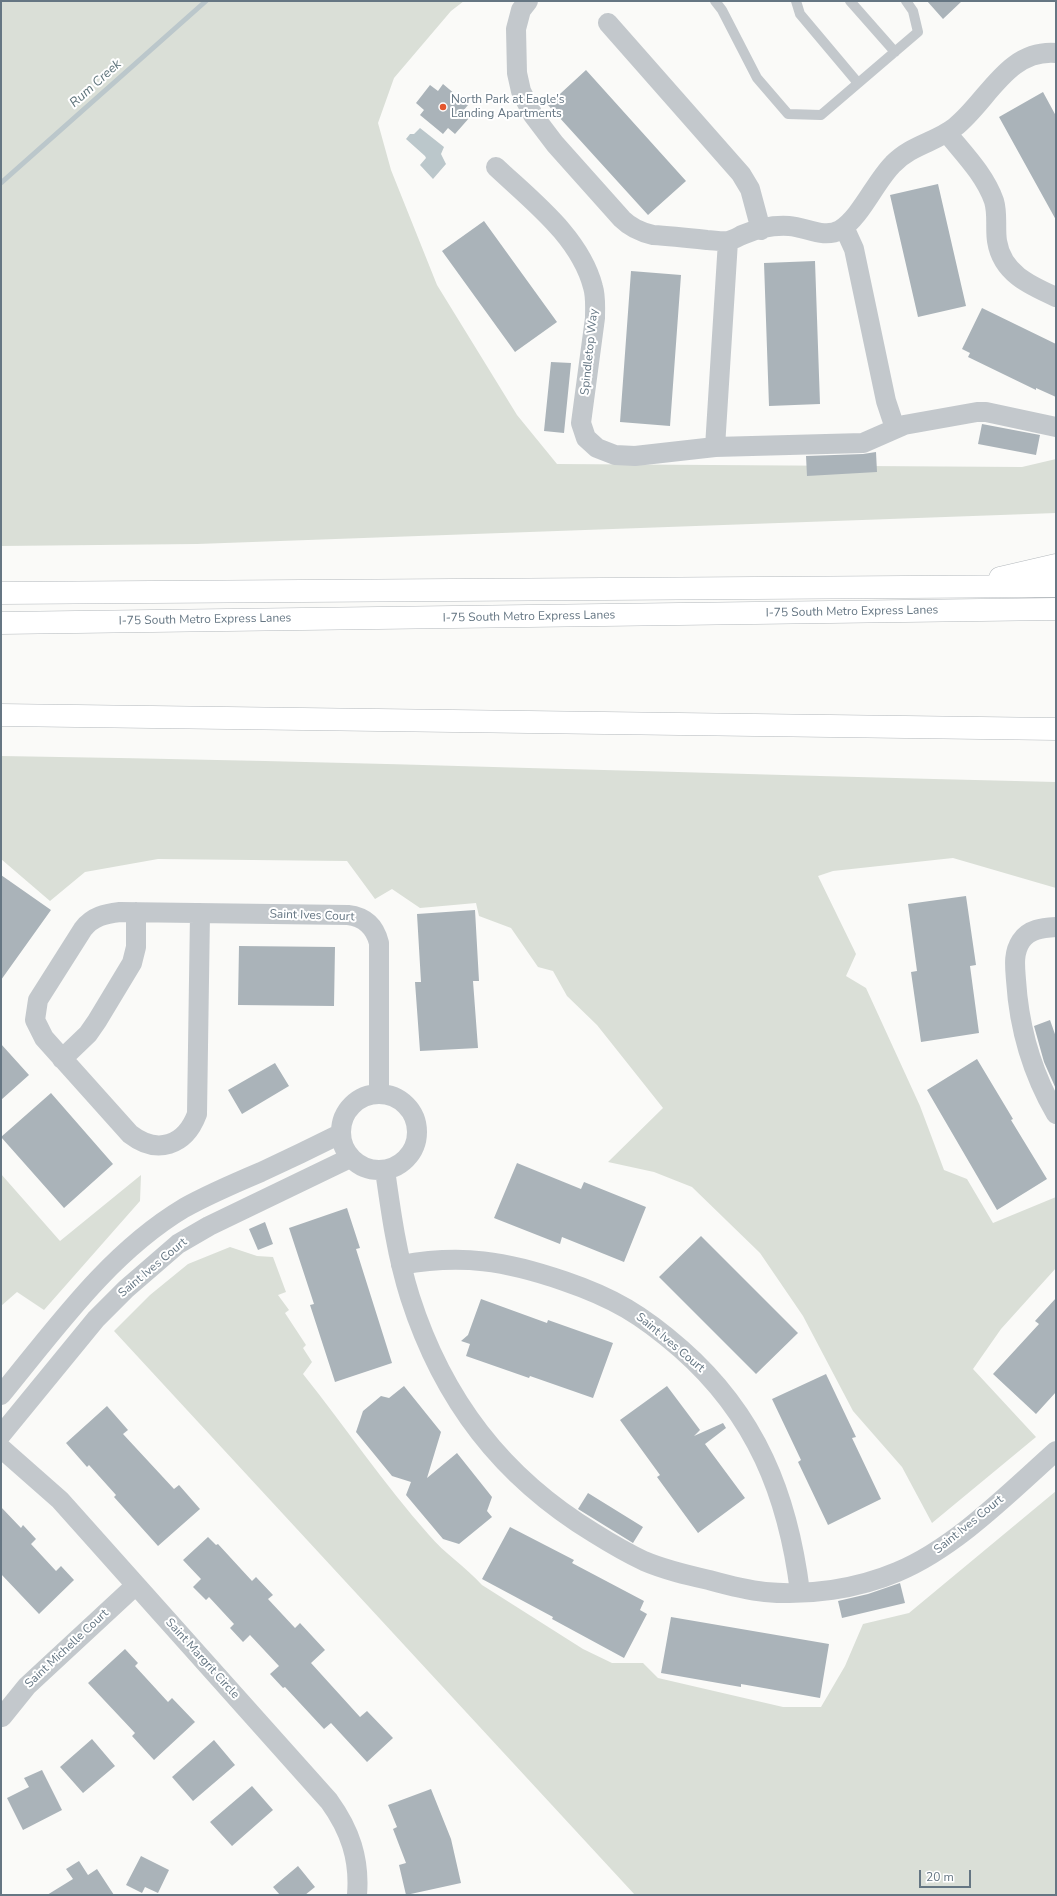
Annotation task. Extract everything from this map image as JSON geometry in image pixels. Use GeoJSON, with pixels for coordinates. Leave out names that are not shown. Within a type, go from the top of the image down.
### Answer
{"type":"FeatureCollection","features":[{"type":"Feature","properties":{"kind":"highway"},"geometry":{"type":"LineString","coordinates":[[966,587],[1056,565]]}},
{"type":"Feature","properties":{"kind":"highway"},"geometry":{"type":"LineString","coordinates":[[1,593],[1056,586]]}},
{"type":"Feature","properties":{"kind":"highway","name":"I-75 South Metro Express Lanes"},"geometry":{"type":"LineString","coordinates":[[1,623],[1056,609]]}},
{"type":"Feature","properties":{"kind":"highway"},"geometry":{"type":"LineString","coordinates":[[1,715],[1056,729]]}},
{"type":"Feature","properties":{"kind":"street"},"geometry":{"type":"LineString","coordinates":[[528,1],[521,10],[516,29],[517,73],[521,91],[533,116],[555,144],[630,227],[653,235],[728,241],[744,234],[773,227],[791,226],[824,233],[839,230],[844,227],[865,203],[886,172],[900,157],[919,145],[947,133],[979,104],[997,80],[1014,65],[1030,56],[1040,53],[1056,53]]}},
{"type":"Feature","properties":{"kind":"street"},"geometry":{"type":"LineString","coordinates":[[608,23],[741,174],[753,197],[761,230]]}},
{"type":"Feature","properties":{"kind":"street"},"geometry":{"type":"LineString","coordinates":[[947,133],[971,163],[989,190],[996,210],[997,240],[1000,254],[1006,264],[1022,280],[1056,297]]}},
{"type":"Feature","properties":{"kind":"street","name":"Spindletop Way"},"geometry":{"type":"LineString","coordinates":[[496,167],[542,211],[564,235],[583,262],[589,274],[595,302],[595,318],[581,423],[586,438],[597,448],[615,455],[624,456],[715,447],[863,443],[895,428],[923,421],[977,412],[986,412],[1056,427]]}},
{"type":"Feature","properties":{"kind":"street"},"geometry":{"type":"LineString","coordinates":[[844,227],[854,249],[886,401],[895,428]]}},
{"type":"Feature","properties":{"kind":"street"},"geometry":{"type":"LineString","coordinates":[[715,447],[728,241]]}},
{"type":"Feature","properties":{"kind":"street"},"geometry":{"type":"LineString","coordinates":[[62,1059],[88,1034],[132,963],[136,947],[136,912]]}},
{"type":"Feature","properties":{"kind":"street","name":"Saint Ives Court"},"geometry":{"type":"LineString","coordinates":[[200,913],[197,1114],[188,1132],[175,1142],[150,1145],[136,1139],[44,1038],[37,1026],[35,1012],[38,1000],[87,923],[104,914],[136,912],[348,915],[360,918],[370,925],[377,936],[379,943],[379,1093]]}},
{"type":"Feature","properties":{"kind":"street"},"geometry":{"type":"LineString","coordinates":[[1056,927],[1039,929],[1024,937],[1017,950],[1015,965],[1017,996],[1025,1040],[1038,1078],[1056,1114]]}},
{"type":"Feature","properties":{"kind":"street"},"geometry":{"type":"LineString","coordinates":[[379,1093],[393,1096],[404,1103],[413,1115],[417,1128],[416,1142],[410,1155],[398,1166],[385,1170],[366,1169],[350,1158],[343,1147],[340,1134],[342,1119],[350,1106],[362,1097],[379,1093]]}},
{"type":"Feature","properties":{"kind":"street"},"geometry":{"type":"LineString","coordinates":[[1,1395],[60,1322],[107,1270],[160,1225],[184,1208],[340,1134]]}},
{"type":"Feature","properties":{"kind":"street","name":"Saint Ives Court"},"geometry":{"type":"LineString","coordinates":[[1,1435],[92,1324],[126,1289],[178,1244],[193,1234],[350,1158]]}},
{"type":"Feature","properties":{"kind":"street","name":"Saint Ives Court"},"geometry":{"type":"LineString","coordinates":[[385,1170],[401,1265],[410,1296],[421,1328],[452,1392],[471,1422],[504,1463],[539,1496],[585,1528],[646,1562],[683,1574],[751,1590],[782,1593],[843,1587],[877,1580],[899,1572],[927,1557],[963,1532],[1056,1451]]}},
{"type":"Feature","properties":{"kind":"street"},"geometry":{"type":"LineString","coordinates":[[241,1180],[250,1206]]}},
{"type":"Feature","properties":{"kind":"street","name":"Saint Ives Court"},"geometry":{"type":"LineString","coordinates":[[401,1265],[454,1258],[479,1259],[532,1270],[614,1300],[659,1331],[692,1359],[720,1388],[742,1417],[761,1450],[776,1485],[787,1520],[794,1552],[800,1592]]}},
{"type":"Feature","properties":{"kind":"street"},"geometry":{"type":"LineString","coordinates":[[107,1270],[126,1289]]}},
{"type":"Feature","properties":{"kind":"street","name":"Saint Margrit Circle"},"geometry":{"type":"LineString","coordinates":[[1,1448],[60,1500],[329,1801],[338,1814],[354,1847],[358,1877],[357,1895]]}},
{"type":"Feature","properties":{"kind":"street","name":"Saint Michelle Court"},"geometry":{"type":"LineString","coordinates":[[2,1718],[26,1686],[136,1585]]}},
{"type":"Feature","properties":{"kind":"lane"},"geometry":{"type":"LineString","coordinates":[[715,1],[722,10],[757,78],[788,114],[820,115],[918,32],[913,11],[906,1]]}},
{"type":"Feature","properties":{"kind":"lane"},"geometry":{"type":"LineString","coordinates":[[796,1],[800,14],[858,83]]}},
{"type":"Feature","properties":{"kind":"lane"},"geometry":{"type":"LineString","coordinates":[[850,1],[895,52]]}},
{"type":"Feature","properties":{"kind":"shaded area"},"geometry":{"type":"Polygon","coordinates":[[[1,1],[464,1],[451,11],[394,78],[378,123],[391,170],[437,285],[517,415],[557,464],[1022,467],[1056,459],[1056,513],[197,544],[1,546],[1,1]]]}},
{"type":"Feature","properties":{"kind":"shaded area"},"geometry":{"type":"Polygon","coordinates":[[[420,128],[444,147],[441,154],[446,164],[433,179],[420,165],[426,158],[425,156],[406,139],[410,134],[414,134],[420,128]]]}},
{"type":"Feature","properties":{"kind":"shaded area"},"geometry":{"type":"Polygon","coordinates":[[[1,756],[265,761],[1056,782],[1056,888],[953,858],[833,871],[818,876],[856,954],[846,976],[866,988],[920,1106],[944,1170],[967,1179],[993,1223],[1056,1197],[1056,1268],[1001,1329],[973,1369],[1036,1437],[932,1523],[902,1467],[853,1411],[803,1316],[760,1253],[692,1187],[654,1172],[608,1162],[663,1108],[597,1025],[567,996],[553,971],[538,967],[511,928],[479,916],[476,903],[420,908],[392,889],[375,899],[347,861],[158,859],[85,872],[50,901],[1,859],[1,756]]]}},
{"type":"Feature","properties":{"kind":"shaded area"},"geometry":{"type":"Polygon","coordinates":[[[1,1174],[60,1241],[141,1175],[140,1201],[44,1310],[17,1292],[1,1306],[1,1174]]]}},
{"type":"Feature","properties":{"kind":"shaded area"},"geometry":{"type":"Polygon","coordinates":[[[230,1247],[257,1256],[273,1257],[286,1292],[278,1295],[289,1310],[285,1313],[306,1345],[303,1348],[312,1362],[303,1374],[396,1496],[435,1542],[482,1585],[583,1649],[612,1663],[643,1663],[658,1678],[783,1707],[821,1707],[845,1666],[863,1624],[909,1613],[1056,1491],[1056,1895],[635,1895],[114,1331],[150,1295],[188,1264],[230,1247]]]}},
{"type":"Feature","properties":{"kind":"building"},"geometry":{"type":"Polygon","coordinates":[[[927,1],[962,1],[943,19],[927,1]]]}},
{"type":"Feature","properties":{"kind":"building"},"geometry":{"type":"Polygon","coordinates":[[[586,70],[686,181],[648,215],[548,105],[586,70]]]}},
{"type":"Feature","properties":{"kind":"building","name":"North Park at Eagle's Landing Apartments"},"geometry":{"type":"Polygon","coordinates":[[[443,84],[468,105],[463,111],[470,117],[455,134],[448,128],[443,134],[420,115],[424,110],[416,103],[430,85],[438,91],[443,84]]]}},
{"type":"Feature","properties":{"kind":"building"},"geometry":{"type":"Polygon","coordinates":[[[1043,92],[1056,116],[1056,220],[999,117],[1043,92]]]}},
{"type":"Feature","properties":{"kind":"building"},"geometry":{"type":"Polygon","coordinates":[[[938,184],[966,306],[918,317],[890,195],[938,184]]]}},
{"type":"Feature","properties":{"kind":"building"},"geometry":{"type":"Polygon","coordinates":[[[484,221],[557,322],[515,352],[442,251],[484,221]]]}},
{"type":"Feature","properties":{"kind":"building"},"geometry":{"type":"Polygon","coordinates":[[[815,261],[820,404],[769,406],[764,263],[815,261]]]}},
{"type":"Feature","properties":{"kind":"building"},"geometry":{"type":"Polygon","coordinates":[[[631,271],[681,275],[670,426],[620,422],[631,271]]]}},
{"type":"Feature","properties":{"kind":"building"},"geometry":{"type":"Polygon","coordinates":[[[982,308],[1056,344],[1056,397],[1036,388],[1036,390],[968,357],[970,353],[962,349],[982,308]]]}},
{"type":"Feature","properties":{"kind":"building"},"geometry":{"type":"Polygon","coordinates":[[[551,362],[571,363],[564,433],[544,431],[551,362]]]}},
{"type":"Feature","properties":{"kind":"building"},"geometry":{"type":"Polygon","coordinates":[[[982,424],[1040,435],[1036,455],[978,444],[982,424]]]}},
{"type":"Feature","properties":{"kind":"building"},"geometry":{"type":"Polygon","coordinates":[[[876,452],[877,472],[807,476],[806,456],[863,454],[876,452]]]}},
{"type":"Feature","properties":{"kind":"building"},"geometry":{"type":"Polygon","coordinates":[[[1,875],[51,910],[1,980],[1,875]]]}},
{"type":"Feature","properties":{"kind":"building"},"geometry":{"type":"Polygon","coordinates":[[[966,896],[976,965],[970,966],[979,1033],[921,1042],[911,972],[917,971],[908,904],[966,896]]]}},
{"type":"Feature","properties":{"kind":"building"},"geometry":{"type":"Polygon","coordinates":[[[475,910],[479,981],[473,981],[478,1048],[420,1051],[415,982],[421,982],[417,914],[475,910]]]}},
{"type":"Feature","properties":{"kind":"building"},"geometry":{"type":"Polygon","coordinates":[[[239,946],[335,947],[334,1006],[238,1005],[239,946]]]}},
{"type":"Feature","properties":{"kind":"building"},"geometry":{"type":"Polygon","coordinates":[[[1050,1020],[1056,1037],[1056,1089],[1044,1062],[1034,1026],[1050,1020]]]}},
{"type":"Feature","properties":{"kind":"building"},"geometry":{"type":"Polygon","coordinates":[[[1,1044],[29,1075],[1,1100],[1,1044]]]}},
{"type":"Feature","properties":{"kind":"building"},"geometry":{"type":"Polygon","coordinates":[[[977,1059],[1013,1119],[1011,1120],[1047,1179],[997,1210],[927,1090],[977,1059]]]}},
{"type":"Feature","properties":{"kind":"building"},"geometry":{"type":"Polygon","coordinates":[[[275,1063],[289,1086],[242,1114],[228,1090],[275,1063]]]}},
{"type":"Feature","properties":{"kind":"building"},"geometry":{"type":"Polygon","coordinates":[[[51,1093],[113,1164],[64,1208],[1,1137],[51,1093]]]}},
{"type":"Feature","properties":{"kind":"building"},"geometry":{"type":"Polygon","coordinates":[[[517,1163],[581,1189],[584,1182],[646,1207],[624,1262],[562,1237],[560,1244],[494,1218],[517,1163]]]}},
{"type":"Feature","properties":{"kind":"building"},"geometry":{"type":"Polygon","coordinates":[[[347,1208],[360,1248],[356,1249],[392,1363],[335,1382],[310,1305],[314,1304],[289,1228],[347,1208]]]}},
{"type":"Feature","properties":{"kind":"building"},"geometry":{"type":"Polygon","coordinates":[[[265,1222],[273,1244],[258,1250],[249,1229],[265,1222]]]}},
{"type":"Feature","properties":{"kind":"building"},"geometry":{"type":"Polygon","coordinates":[[[701,1236],[798,1333],[756,1374],[659,1277],[701,1236]]]}},
{"type":"Feature","properties":{"kind":"building"},"geometry":{"type":"Polygon","coordinates":[[[1056,1298],[1056,1392],[1036,1414],[993,1374],[1039,1324],[1035,1321],[1056,1298]]]}},
{"type":"Feature","properties":{"kind":"building"},"geometry":{"type":"Polygon","coordinates":[[[481,1299],[547,1323],[548,1320],[613,1343],[593,1398],[466,1356],[470,1344],[461,1341],[468,1335],[481,1299]]]}},
{"type":"Feature","properties":{"kind":"building"},"geometry":{"type":"Polygon","coordinates":[[[826,1374],[856,1437],[852,1438],[881,1499],[828,1525],[798,1462],[801,1460],[772,1399],[826,1374]]]}},
{"type":"Feature","properties":{"kind":"building"},"geometry":{"type":"Polygon","coordinates":[[[404,1386],[441,1432],[427,1478],[457,1453],[492,1497],[487,1511],[492,1517],[459,1544],[443,1539],[406,1495],[411,1482],[392,1476],[356,1432],[363,1411],[381,1396],[389,1398],[404,1386]]]}},
{"type":"Feature","properties":{"kind":"building"},"geometry":{"type":"Polygon","coordinates":[[[667,1386],[700,1430],[694,1436],[723,1423],[726,1428],[705,1444],[745,1498],[698,1533],[657,1477],[660,1475],[620,1420],[667,1386]]]}},
{"type":"Feature","properties":{"kind":"building"},"geometry":{"type":"Polygon","coordinates":[[[107,1406],[128,1430],[123,1434],[174,1489],[179,1485],[200,1509],[158,1546],[114,1497],[116,1495],[89,1465],[87,1467],[66,1443],[107,1406]]]}},
{"type":"Feature","properties":{"kind":"building"},"geometry":{"type":"Polygon","coordinates":[[[588,1493],[643,1527],[633,1543],[578,1509],[588,1493]]]}},
{"type":"Feature","properties":{"kind":"building"},"geometry":{"type":"Polygon","coordinates":[[[1,1507],[21,1528],[23,1525],[36,1539],[31,1544],[56,1571],[61,1566],[74,1580],[39,1614],[1,1574],[1,1507]]]}},
{"type":"Feature","properties":{"kind":"building"},"geometry":{"type":"Polygon","coordinates":[[[510,1527],[574,1560],[572,1563],[644,1601],[640,1610],[647,1614],[624,1658],[552,1619],[553,1617],[482,1579],[510,1527]]]}},
{"type":"Feature","properties":{"kind":"building"},"geometry":{"type":"Polygon","coordinates":[[[208,1537],[216,1545],[218,1544],[252,1581],[256,1577],[273,1595],[268,1599],[295,1628],[300,1623],[325,1650],[311,1663],[360,1717],[367,1711],[393,1738],[367,1762],[331,1723],[324,1729],[285,1687],[283,1688],[270,1674],[279,1666],[250,1635],[243,1642],[230,1628],[234,1624],[209,1597],[206,1600],[193,1587],[201,1579],[183,1560],[208,1537]]]}},
{"type":"Feature","properties":{"kind":"building"},"geometry":{"type":"Polygon","coordinates":[[[900,1583],[905,1603],[842,1618],[838,1601],[868,1594],[900,1583]]]}},
{"type":"Feature","properties":{"kind":"building"},"geometry":{"type":"Polygon","coordinates":[[[671,1617],[829,1644],[820,1698],[741,1684],[741,1687],[661,1673],[671,1617]]]}},
{"type":"Feature","properties":{"kind":"building"},"geometry":{"type":"Polygon","coordinates":[[[125,1649],[138,1663],[135,1666],[168,1702],[172,1698],[195,1722],[154,1760],[132,1736],[135,1733],[88,1683],[125,1649]]]}},
{"type":"Feature","properties":{"kind":"building"},"geometry":{"type":"Polygon","coordinates":[[[92,1739],[115,1766],[83,1793],[60,1767],[92,1739]]]}},
{"type":"Feature","properties":{"kind":"building"},"geometry":{"type":"Polygon","coordinates":[[[214,1740],[235,1765],[193,1801],[172,1777],[214,1740]]]}},
{"type":"Feature","properties":{"kind":"building"},"geometry":{"type":"Polygon","coordinates":[[[42,1770],[62,1810],[23,1830],[7,1798],[29,1787],[24,1778],[42,1770]]]}},
{"type":"Feature","properties":{"kind":"building"},"geometry":{"type":"Polygon","coordinates":[[[252,1786],[273,1810],[232,1846],[210,1822],[252,1786]]]}},
{"type":"Feature","properties":{"kind":"building"},"geometry":{"type":"Polygon","coordinates":[[[431,1789],[451,1839],[461,1883],[406,1895],[399,1865],[406,1863],[393,1829],[397,1827],[388,1805],[431,1789]]]}},
{"type":"Feature","properties":{"kind":"building"},"geometry":{"type":"Polygon","coordinates":[[[141,1856],[169,1870],[158,1893],[145,1887],[142,1893],[126,1885],[141,1856]]]}},
{"type":"Feature","properties":{"kind":"building"},"geometry":{"type":"Polygon","coordinates":[[[79,1861],[88,1875],[97,1869],[114,1895],[47,1895],[73,1879],[66,1869],[79,1861]]]}},
{"type":"Feature","properties":{"kind":"building"},"geometry":{"type":"Polygon","coordinates":[[[298,1866],[315,1887],[305,1895],[280,1895],[273,1887],[298,1866]]]}},
{"type":"Feature","properties":{"kind":"waterway","name":"Rum Creek"},"geometry":{"type":"LineString","coordinates":[[1,183],[206,1]]}},
{"type":"Feature","properties":{"kind":"place","name":"North Park at Eagle's Landing Apartments"},"geometry":{"type":"Point","coordinates":[443,107]}}]}
